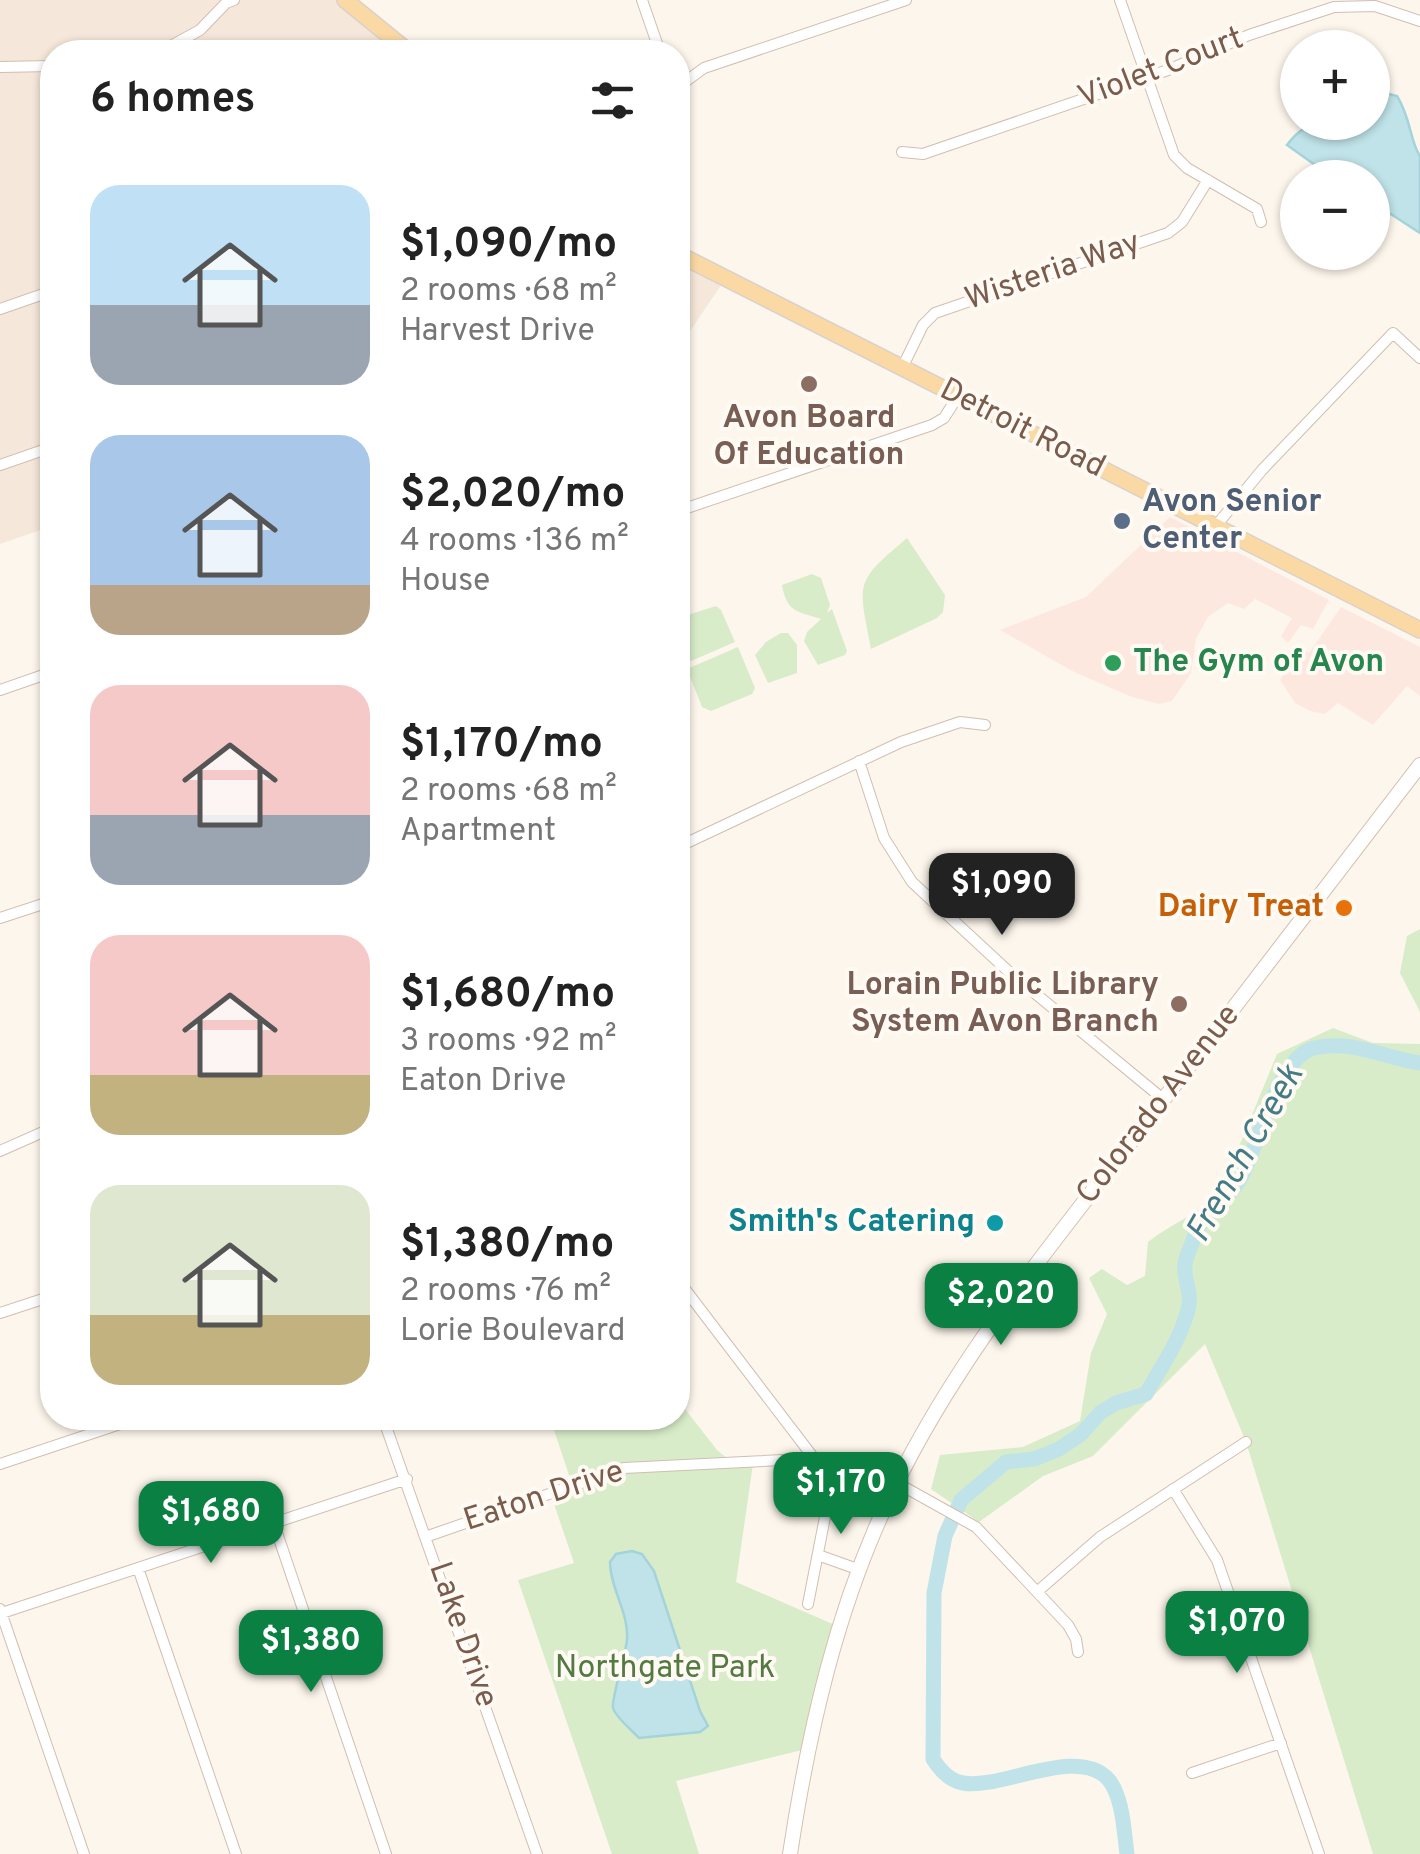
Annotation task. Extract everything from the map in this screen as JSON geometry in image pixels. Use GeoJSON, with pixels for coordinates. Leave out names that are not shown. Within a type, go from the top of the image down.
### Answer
{"type":"FeatureCollection","features":[{"type":"Feature","properties":{"kind":"main road"},"geometry":{"type":"LineString","coordinates":[[345,0],[394,40]]}},
{"type":"Feature","properties":{"kind":"main road","name":"Detroit Road"},"geometry":{"type":"LineString","coordinates":[[690,260],[1420,630]]}},
{"type":"Feature","properties":{"kind":"main road","name":"Colorado Avenue"},"geometry":{"type":"LineString","coordinates":[[790,1854],[817,1707],[860,1570],[897,1483],[936,1409],[991,1324],[1420,765]]}},
{"type":"Feature","properties":{"kind":"street"},"geometry":{"type":"LineString","coordinates":[[642,0],[656,40]]}},
{"type":"Feature","properties":{"kind":"street"},"geometry":{"type":"LineString","coordinates":[[690,78],[704,68],[906,0]]}},
{"type":"Feature","properties":{"kind":"street"},"geometry":{"type":"LineString","coordinates":[[1120,0],[1174,155],[1257,210],[1261,222]]}},
{"type":"Feature","properties":{"kind":"street"},"geometry":{"type":"LineString","coordinates":[[182,40],[200,30],[229,1]]}},
{"type":"Feature","properties":{"kind":"street","name":"Violet Court"},"geometry":{"type":"LineString","coordinates":[[902,152],[924,154],[1146,78],[1249,35],[1334,7],[1375,6],[1420,22]]}},
{"type":"Feature","properties":{"kind":"street"},"geometry":{"type":"LineString","coordinates":[[0,67],[40,66]]}},
{"type":"Feature","properties":{"kind":"street","name":"Wisteria Way"},"geometry":{"type":"LineString","coordinates":[[902,368],[924,325],[935,313],[1168,232],[1182,222],[1208,180]]}},
{"type":"Feature","properties":{"kind":"street"},"geometry":{"type":"LineString","coordinates":[[0,309],[40,295]]}},
{"type":"Feature","properties":{"kind":"street"},"geometry":{"type":"LineString","coordinates":[[1215,527],[1262,470],[1393,333],[1420,358]]}},
{"type":"Feature","properties":{"kind":"street"},"geometry":{"type":"LineString","coordinates":[[690,507],[932,425],[944,418],[958,396]]}},
{"type":"Feature","properties":{"kind":"street"},"geometry":{"type":"LineString","coordinates":[[0,465],[40,451]]}},
{"type":"Feature","properties":{"kind":"street"},"geometry":{"type":"LineString","coordinates":[[0,690],[40,676]]}},
{"type":"Feature","properties":{"kind":"street"},"geometry":{"type":"LineString","coordinates":[[690,841],[859,761],[950,725],[972,721],[985,725]]}},
{"type":"Feature","properties":{"kind":"street"},"geometry":{"type":"LineString","coordinates":[[859,761],[884,838],[912,882],[1008,971],[1164,1099]]}},
{"type":"Feature","properties":{"kind":"street"},"geometry":{"type":"LineString","coordinates":[[0,918],[40,905]]}},
{"type":"Feature","properties":{"kind":"street"},"geometry":{"type":"LineString","coordinates":[[0,1152],[40,1134]]}},
{"type":"Feature","properties":{"kind":"street"},"geometry":{"type":"LineString","coordinates":[[690,1296],[814,1457]]}},
{"type":"Feature","properties":{"kind":"street"},"geometry":{"type":"LineString","coordinates":[[0,1314],[40,1300]]}},
{"type":"Feature","properties":{"kind":"street"},"geometry":{"type":"LineString","coordinates":[[0,1464],[102,1430]]}},
{"type":"Feature","properties":{"kind":"street","name":"Lake Drive"},"geometry":{"type":"LineString","coordinates":[[388,1430],[537,1854]]}},
{"type":"Feature","properties":{"kind":"street"},"geometry":{"type":"LineString","coordinates":[[1038,1591],[1100,1537],[1246,1442]]}},
{"type":"Feature","properties":{"kind":"street","name":"Eaton Drive"},"geometry":{"type":"LineString","coordinates":[[428,1536],[624,1468],[814,1457],[840,1462],[897,1483],[986,1535],[1071,1630],[1078,1652]]}},
{"type":"Feature","properties":{"kind":"street"},"geometry":{"type":"LineString","coordinates":[[808,1604],[840,1462]]}},
{"type":"Feature","properties":{"kind":"street"},"geometry":{"type":"LineString","coordinates":[[84,1854],[1,1611],[406,1479]]}},
{"type":"Feature","properties":{"kind":"street"},"geometry":{"type":"LineString","coordinates":[[1173,1489],[1215,1554],[1320,1854]]}},
{"type":"Feature","properties":{"kind":"street"},"geometry":{"type":"LineString","coordinates":[[274,1524],[386,1854]]}},
{"type":"Feature","properties":{"kind":"street"},"geometry":{"type":"LineString","coordinates":[[818,1555],[860,1570]]}},
{"type":"Feature","properties":{"kind":"street"},"geometry":{"type":"LineString","coordinates":[[138,1568],[236,1854]]}},
{"type":"Feature","properties":{"kind":"street"},"geometry":{"type":"LineString","coordinates":[[1192,1773],[1281,1742]]}},
{"type":"Feature","properties":{"kind":"shaded area"},"geometry":{"type":"Polygon","coordinates":[[[0,0],[345,0],[394,40],[40,40],[40,530],[0,544],[0,0]]]}},
{"type":"Feature","properties":{"kind":"shaded area"},"geometry":{"type":"Polygon","coordinates":[[[690,260],[726,278],[690,331],[690,260]]]}},
{"type":"Feature","properties":{"kind":"shaded area"},"geometry":{"type":"Polygon","coordinates":[[[1170,517],[1329,600],[1313,629],[1301,625],[1288,643],[1281,636],[1292,618],[1255,599],[1244,609],[1228,603],[1208,617],[1196,639],[1191,673],[1172,701],[1159,704],[1074,672],[1000,630],[1086,597],[1170,517]]]}},
{"type":"Feature","properties":{"kind":"shaded area"},"geometry":{"type":"Polygon","coordinates":[[[1341,607],[1420,647],[1420,696],[1407,686],[1373,725],[1338,703],[1325,714],[1310,711],[1295,703],[1280,680],[1301,649],[1309,653],[1341,607]]]}},
{"type":"Feature","properties":{"kind":"green space"},"geometry":{"type":"Polygon","coordinates":[[[907,538],[945,595],[943,612],[871,649],[864,585],[877,565],[907,538]]]}},
{"type":"Feature","properties":{"kind":"green space"},"geometry":{"type":"Polygon","coordinates":[[[812,574],[821,578],[830,605],[827,613],[832,609],[847,651],[818,665],[804,641],[807,632],[821,619],[790,606],[782,585],[812,574]]]}},
{"type":"Feature","properties":{"kind":"green space"},"geometry":{"type":"Polygon","coordinates":[[[716,606],[735,642],[690,661],[690,614],[716,606]]]}},
{"type":"Feature","properties":{"kind":"green space"},"geometry":{"type":"Polygon","coordinates":[[[781,633],[788,633],[797,645],[797,673],[768,683],[755,655],[781,633]]]}},
{"type":"Feature","properties":{"kind":"green space"},"geometry":{"type":"Polygon","coordinates":[[[738,647],[755,688],[752,694],[711,711],[702,707],[690,668],[738,647]]]}},
{"type":"Feature","properties":{"kind":"green space"},"geometry":{"type":"Polygon","coordinates":[[[1420,929],[1420,1012],[1400,973],[1407,936],[1420,929]]]}},
{"type":"Feature","properties":{"kind":"green space"},"geometry":{"type":"Polygon","coordinates":[[[1333,1028],[1373,1043],[1420,1044],[1420,1854],[1373,1854],[1246,1442],[1205,1344],[1093,1456],[1043,1476],[979,1522],[931,1489],[940,1455],[1023,1447],[1080,1421],[1091,1353],[1107,1314],[1089,1278],[1102,1269],[1127,1285],[1145,1276],[1148,1242],[1219,1195],[1277,1054],[1333,1028]]]}},
{"type":"Feature","properties":{"kind":"green space","name":"Northgate Park"},"geometry":{"type":"Polygon","coordinates":[[[690,1415],[717,1450],[735,1465],[753,1464],[736,1582],[835,1625],[802,1750],[676,1781],[699,1854],[612,1854],[518,1580],[574,1563],[552,1498],[574,1490],[554,1430],[690,1430],[690,1415]]]}},
{"type":"Feature","properties":{"kind":"water"},"geometry":{"type":"Polygon","coordinates":[[[1390,94],[1397,96],[1420,156],[1420,233],[1390,214],[1390,160],[1308,160],[1287,145],[1292,140],[1390,140],[1390,94]]]}},
{"type":"Feature","properties":{"kind":"water"},"geometry":{"type":"Polygon","coordinates":[[[616,1554],[642,1554],[654,1571],[708,1726],[700,1732],[639,1738],[613,1708],[627,1629],[610,1562],[616,1554]]]}},
{"type":"Feature","properties":{"kind":"waterway","name":"French Creek"},"geometry":{"type":"LineString","coordinates":[[1127,1854],[1117,1795],[1108,1779],[1094,1770],[1059,1767],[997,1781],[963,1783],[946,1774],[933,1759],[934,1593],[945,1536],[961,1500],[1006,1462],[1034,1459],[1059,1449],[1081,1434],[1101,1412],[1146,1394],[1186,1317],[1186,1261],[1197,1231],[1240,1179],[1279,1085],[1301,1055],[1314,1048],[1341,1046],[1420,1063]]}},
{"type":"Feature","properties":{"kind":"place","name":"Avon Board Of Education"},"geometry":{"type":"Point","coordinates":[809,384]}},
{"type":"Feature","properties":{"kind":"place","name":"Avon Senior Center"},"geometry":{"type":"Point","coordinates":[1122,521]}},
{"type":"Feature","properties":{"kind":"place","name":"The Gym of Avon"},"geometry":{"type":"Point","coordinates":[1113,663]}},
{"type":"Feature","properties":{"kind":"place","name":"Dairy Treat"},"geometry":{"type":"Point","coordinates":[1344,908]}},
{"type":"Feature","properties":{"kind":"place","name":"Lorain Public Library System Avon Branch"},"geometry":{"type":"Point","coordinates":[1179,1004]}},
{"type":"Feature","properties":{"kind":"place","name":"Smith's Catering"},"geometry":{"type":"Point","coordinates":[995,1223]}}]}
